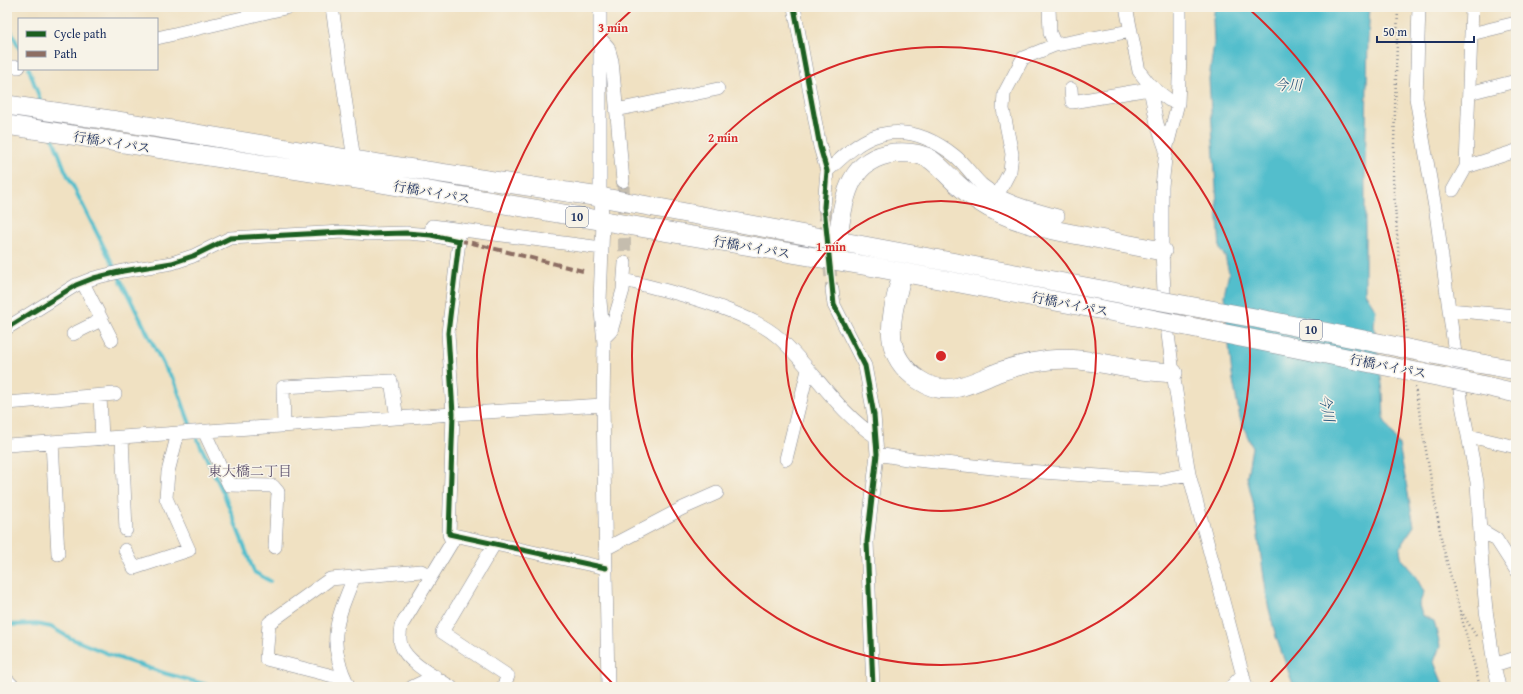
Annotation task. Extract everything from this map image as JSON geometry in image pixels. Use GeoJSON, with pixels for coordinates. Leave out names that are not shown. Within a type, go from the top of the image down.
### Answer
{"type":"FeatureCollection","features":[{"type":"Feature","properties":{"kind":"highway","name":"行橋バイパス"},"geometry":{"type":"LineString","coordinates":[[7,105],[600,197],[1255,318],[1516,370]]}},
{"type":"Feature","properties":{"kind":"highway","name":"行橋バイパス"},"geometry":{"type":"LineString","coordinates":[[7,125],[370,181],[902,273],[1146,318],[1516,393]]}},
{"type":"Feature","properties":{"kind":"highway"},"geometry":{"type":"LineString","coordinates":[[837,240],[846,192],[861,167],[872,158],[902,152],[928,158],[957,184],[983,204],[1000,213],[1030,225],[1162,251]]}},
{"type":"Feature","properties":{"kind":"highway"},"geometry":{"type":"LineString","coordinates":[[902,273],[891,328],[891,341],[899,362],[913,376],[925,384],[935,388],[958,388],[1019,365],[1050,360],[1074,359],[1108,363],[1133,369],[1173,373]]}},
{"type":"Feature","properties":{"kind":"street"},"geometry":{"type":"LineString","coordinates":[[158,38],[289,7]]}},
{"type":"Feature","properties":{"kind":"street"},"geometry":{"type":"LineString","coordinates":[[332,7],[354,160]]}},
{"type":"Feature","properties":{"kind":"street"},"geometry":{"type":"LineString","coordinates":[[600,7],[600,197],[603,222],[600,301],[604,338],[605,549],[608,687]]}},
{"type":"Feature","properties":{"kind":"street"},"geometry":{"type":"LineString","coordinates":[[794,7],[820,147],[827,171],[824,207]]}},
{"type":"Feature","properties":{"kind":"street"},"geometry":{"type":"LineString","coordinates":[[1049,7],[1050,33],[1055,45]]}},
{"type":"Feature","properties":{"kind":"street"},"geometry":{"type":"LineString","coordinates":[[1126,7],[1139,71],[1149,87],[1157,124],[1166,150]]}},
{"type":"Feature","properties":{"kind":"street"},"geometry":{"type":"LineString","coordinates":[[1180,7],[1178,103],[1166,150],[1162,186],[1162,251],[1165,311],[1189,474],[1244,681],[1231,687]]}},
{"type":"Feature","properties":{"kind":"street"},"geometry":{"type":"LineString","coordinates":[[1419,7],[1416,98],[1434,206],[1462,405],[1477,482],[1481,530],[1482,568],[1494,665],[1500,687]]}},
{"type":"Feature","properties":{"kind":"street"},"geometry":{"type":"LineString","coordinates":[[1453,190],[1466,167],[1472,7]]}},
{"type":"Feature","properties":{"kind":"street"},"geometry":{"type":"LineString","coordinates":[[1471,34],[1516,23]]}},
{"type":"Feature","properties":{"kind":"street"},"geometry":{"type":"LineString","coordinates":[[998,194],[1010,172],[1012,154],[1003,109],[1004,94],[1023,58],[1055,45],[1131,31]]}},
{"type":"Feature","properties":{"kind":"street"},"geometry":{"type":"LineString","coordinates":[[600,38],[608,47],[612,61],[623,181]]}},
{"type":"Feature","properties":{"kind":"street"},"geometry":{"type":"LineString","coordinates":[[7,67],[18,67]]}},
{"type":"Feature","properties":{"kind":"street"},"geometry":{"type":"LineString","coordinates":[[1469,93],[1516,81]]}},
{"type":"Feature","properties":{"kind":"street"},"geometry":{"type":"LineString","coordinates":[[1071,89],[1072,102],[1149,87],[1169,100],[1178,103]]}},
{"type":"Feature","properties":{"kind":"street"},"geometry":{"type":"LineString","coordinates":[[616,110],[718,89]]}},
{"type":"Feature","properties":{"kind":"street"},"geometry":{"type":"LineString","coordinates":[[827,171],[850,151],[872,137],[896,132],[920,135],[938,144],[956,157],[982,185],[1007,200],[1058,216]]}},
{"type":"Feature","properties":{"kind":"street"},"geometry":{"type":"LineString","coordinates":[[1466,167],[1516,151]]}},
{"type":"Feature","properties":{"kind":"street"},"geometry":{"type":"LineString","coordinates":[[431,235],[432,226],[602,248]]}},
{"type":"Feature","properties":{"kind":"street"},"geometry":{"type":"LineString","coordinates":[[7,328],[94,278],[123,271],[172,263],[193,256],[230,238],[343,232],[368,234],[406,233],[431,235],[459,242],[448,333],[453,414],[449,534],[452,542],[401,626],[399,636],[401,646],[405,654],[451,687]]}},
{"type":"Feature","properties":{"kind":"street"},"geometry":{"type":"LineString","coordinates":[[604,338],[611,332],[623,290],[625,263]]}},
{"type":"Feature","properties":{"kind":"street"},"geometry":{"type":"LineString","coordinates":[[624,280],[702,300],[754,321],[777,336],[836,402],[864,429],[876,437]]}},
{"type":"Feature","properties":{"kind":"street"},"geometry":{"type":"LineString","coordinates":[[83,283],[112,340]]}},
{"type":"Feature","properties":{"kind":"street"},"geometry":{"type":"LineString","coordinates":[[832,289],[834,305],[865,366],[874,415],[878,454],[867,542],[873,687]]}},
{"type":"Feature","properties":{"kind":"street"},"geometry":{"type":"LineString","coordinates":[[1449,310],[1516,316]]}},
{"type":"Feature","properties":{"kind":"street"},"geometry":{"type":"LineString","coordinates":[[73,334],[101,320]]}},
{"type":"Feature","properties":{"kind":"street"},"geometry":{"type":"LineString","coordinates":[[786,459],[808,370]]}},
{"type":"Feature","properties":{"kind":"street"},"geometry":{"type":"LineString","coordinates":[[284,426],[283,387],[391,380],[397,418]]}},
{"type":"Feature","properties":{"kind":"street"},"geometry":{"type":"LineString","coordinates":[[7,403],[115,394]]}},
{"type":"Feature","properties":{"kind":"street"},"geometry":{"type":"LineString","coordinates":[[100,396],[102,438]]}},
{"type":"Feature","properties":{"kind":"street"},"geometry":{"type":"LineString","coordinates":[[7,445],[604,405]]}},
{"type":"Feature","properties":{"kind":"street"},"geometry":{"type":"LineString","coordinates":[[204,431],[229,485],[273,486],[278,492],[275,547]]}},
{"type":"Feature","properties":{"kind":"street"},"geometry":{"type":"LineString","coordinates":[[125,550],[134,568],[189,550],[166,498],[168,472],[178,433]]}},
{"type":"Feature","properties":{"kind":"street"},"geometry":{"type":"LineString","coordinates":[[1469,436],[1516,447]]}},
{"type":"Feature","properties":{"kind":"street"},"geometry":{"type":"LineString","coordinates":[[122,437],[126,530]]}},
{"type":"Feature","properties":{"kind":"street"},"geometry":{"type":"LineString","coordinates":[[52,442],[58,554]]}},
{"type":"Feature","properties":{"kind":"street"},"geometry":{"type":"LineString","coordinates":[[878,454],[907,460],[1012,470],[1160,480],[1189,474]]}},
{"type":"Feature","properties":{"kind":"street"},"geometry":{"type":"LineString","coordinates":[[605,549],[683,508],[717,493]]}},
{"type":"Feature","properties":{"kind":"street"},"geometry":{"type":"LineString","coordinates":[[1481,530],[1496,539],[1516,570]]}},
{"type":"Feature","properties":{"kind":"street"},"geometry":{"type":"LineString","coordinates":[[449,534],[606,568]]}},
{"type":"Feature","properties":{"kind":"street"},"geometry":{"type":"LineString","coordinates":[[495,543],[442,632],[508,676],[502,687]]}},
{"type":"Feature","properties":{"kind":"street"},"geometry":{"type":"LineString","coordinates":[[346,683],[266,658],[269,623],[330,579],[420,571],[431,576]]}},
{"type":"Feature","properties":{"kind":"street"},"geometry":{"type":"LineString","coordinates":[[346,683],[336,658],[336,628],[340,613],[354,577]]}},
{"type":"Feature","properties":{"kind":"street"},"geometry":{"type":"LineString","coordinates":[[1494,665],[1516,658]]}},
{"type":"Feature","properties":{"kind":"street"},"geometry":{"type":"LineString","coordinates":[[412,687],[435,676]]}},
{"type":"Feature","properties":{"kind":"path"},"geometry":{"type":"LineString","coordinates":[[1460,609],[1477,638]]}},
{"type":"Feature","properties":{"kind":"water","name":"今川"},"geometry":{"type":"Polygon","coordinates":[[[1215,7],[1370,7],[1365,173],[1365,293],[1376,310],[1374,325],[1383,392],[1384,420],[1399,445],[1414,526],[1403,542],[1400,550],[1402,560],[1415,575],[1424,592],[1419,605],[1422,615],[1434,621],[1440,646],[1434,662],[1444,687],[1294,687],[1276,637],[1268,605],[1253,502],[1247,477],[1252,447],[1240,418],[1232,375],[1224,295],[1229,273],[1225,256],[1220,250],[1209,79],[1214,43],[1213,19],[1215,7]]]}},
{"type":"Feature","properties":{"kind":"waterway"},"geometry":{"type":"LineString","coordinates":[[7,22],[18,46]]}},
{"type":"Feature","properties":{"kind":"waterway"},"geometry":{"type":"LineString","coordinates":[[29,70],[42,105]]}},
{"type":"Feature","properties":{"kind":"waterway"},"geometry":{"type":"LineString","coordinates":[[53,138],[65,170],[165,368],[174,380],[190,424],[224,494],[254,572],[270,581]]}},
{"type":"Feature","properties":{"kind":"waterway"},"geometry":{"type":"LineString","coordinates":[[7,625],[36,624],[51,627],[70,638],[116,657],[167,674],[215,687]]}},
{"type":"Feature","properties":{"kind":"tunnel"},"geometry":{"type":"LineString","coordinates":[[623,181],[625,263]]}},
{"type":"Feature","properties":{"kind":"tunnel"},"geometry":{"type":"LineString","coordinates":[[824,207],[832,289]]}},
{"type":"Feature","properties":{"kind":"marked path"},"geometry":{"type":"LineString","coordinates":[[459,241],[583,271]]}},
{"type":"Feature","properties":{"kind":"cycle path"},"geometry":{"type":"LineString","coordinates":[[794,7],[820,147],[827,171],[824,207],[834,305],[865,366],[874,415],[877,454],[867,542],[873,687]]}},
{"type":"Feature","properties":{"kind":"cycle path"},"geometry":{"type":"LineString","coordinates":[[7,328],[76,285],[94,278],[123,271],[172,263],[193,256],[230,238],[343,232],[368,234],[406,233],[431,235],[459,241],[448,333],[453,414],[449,534],[606,568]]}},
{"type":"Feature","properties":{"kind":"district","name":"東大橋二丁目"},"geometry":{"type":"Point","coordinates":[250,471]}}]}
